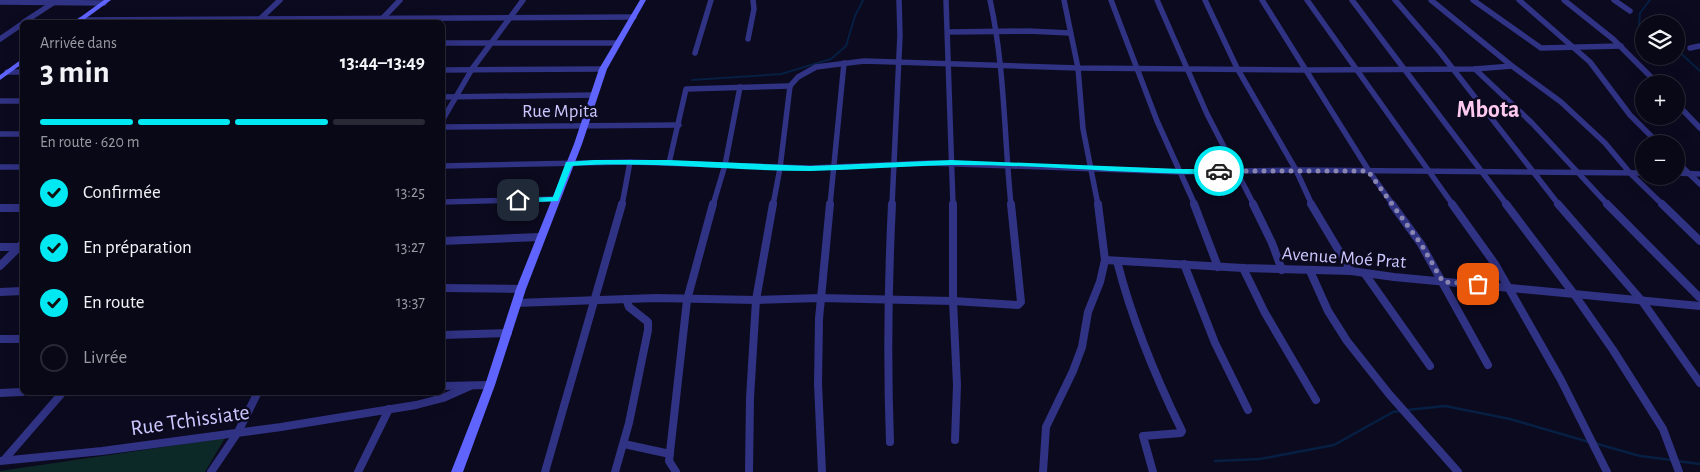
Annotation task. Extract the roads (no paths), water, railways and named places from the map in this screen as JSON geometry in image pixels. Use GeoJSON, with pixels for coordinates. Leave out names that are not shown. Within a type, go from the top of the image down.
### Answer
{"type":"FeatureCollection","features":[{"type":"Feature","properties":{"kind":"street"},"geometry":{"type":"LineString","coordinates":[[259,20],[280,0]]}},
{"type":"Feature","properties":{"kind":"street"},"geometry":{"type":"LineString","coordinates":[[381,20],[400,0]]}},
{"type":"Feature","properties":{"kind":"street"},"geometry":{"type":"LineString","coordinates":[[445,116],[472,69],[522,0]]}},
{"type":"Feature","properties":{"kind":"street"},"geometry":{"type":"LineString","coordinates":[[457,472],[490,385],[521,289],[584,126],[603,69],[643,0]]}},
{"type":"Feature","properties":{"kind":"street"},"geometry":{"type":"LineString","coordinates":[[695,53],[711,0]]}},
{"type":"Feature","properties":{"kind":"street"},"geometry":{"type":"LineString","coordinates":[[748,39],[754,9],[753,0]]}},
{"type":"Feature","properties":{"kind":"street"},"geometry":{"type":"LineString","coordinates":[[890,442],[887,371],[887,299],[897,62],[900,35],[899,0]]}},
{"type":"Feature","properties":{"kind":"street"},"geometry":{"type":"LineString","coordinates":[[946,0],[953,301],[957,385],[955,440]]}},
{"type":"Feature","properties":{"kind":"street"},"geometry":{"type":"LineString","coordinates":[[516,303],[626,299],[756,300],[820,298],[953,301],[1014,307],[1018,305],[1021,302],[1007,164],[1008,144],[997,32],[990,0]]}},
{"type":"Feature","properties":{"kind":"street"},"geometry":{"type":"LineString","coordinates":[[1042,472],[1046,427],[1073,371],[1082,347],[1088,312],[1100,282],[1105,260],[1097,199],[1083,129],[1078,68],[1064,0]]}},
{"type":"Feature","properties":{"kind":"street"},"geometry":{"type":"LineString","coordinates":[[1111,0],[1157,121],[1198,212],[1218,267]]}},
{"type":"Feature","properties":{"kind":"street"},"geometry":{"type":"LineString","coordinates":[[1157,0],[1207,114],[1272,243],[1282,270]]}},
{"type":"Feature","properties":{"kind":"street"},"geometry":{"type":"LineString","coordinates":[[1205,0],[1238,68],[1296,170],[1310,202],[1351,271]]}},
{"type":"Feature","properties":{"kind":"street"},"geometry":{"type":"LineString","coordinates":[[1262,0],[1368,171],[1421,244],[1488,365]]}},
{"type":"Feature","properties":{"kind":"street"},"geometry":{"type":"LineString","coordinates":[[1307,0],[1495,264],[1561,380],[1607,472]]}},
{"type":"Feature","properties":{"kind":"street"},"geometry":{"type":"LineString","coordinates":[[1352,0],[1574,294],[1646,400],[1663,429],[1679,472]]}},
{"type":"Feature","properties":{"kind":"street"},"geometry":{"type":"LineString","coordinates":[[1394,0],[1439,51],[1553,198],[1642,301],[1700,383]]}},
{"type":"Feature","properties":{"kind":"street"},"geometry":{"type":"LineString","coordinates":[[1431,0],[1512,66],[1561,102],[1605,143],[1630,173],[1700,241]]}},
{"type":"Feature","properties":{"kind":"street"},"geometry":{"type":"LineString","coordinates":[[1473,0],[1538,46],[1547,48],[1622,46]]}},
{"type":"Feature","properties":{"kind":"street"},"geometry":{"type":"LineString","coordinates":[[1519,0],[1575,46],[1590,62],[1630,115],[1650,135]]}},
{"type":"Feature","properties":{"kind":"street"},"geometry":{"type":"LineString","coordinates":[[1564,0],[1592,20],[1622,46],[1649,75]]}},
{"type":"Feature","properties":{"kind":"street"},"geometry":{"type":"LineString","coordinates":[[1614,0],[1630,11]]}},
{"type":"Feature","properties":{"kind":"street"},"geometry":{"type":"LineString","coordinates":[[0,1],[106,1]]}},
{"type":"Feature","properties":{"kind":"street"},"geometry":{"type":"LineString","coordinates":[[27,20],[55,1]]}},
{"type":"Feature","properties":{"kind":"street"},"geometry":{"type":"LineString","coordinates":[[81,20],[106,1]]}},
{"type":"Feature","properties":{"kind":"street"},"geometry":{"type":"LineString","coordinates":[[423,20],[634,17]]}},
{"type":"Feature","properties":{"kind":"street"},"geometry":{"type":"LineString","coordinates":[[0,39],[20,25]]}},
{"type":"Feature","properties":{"kind":"street"},"geometry":{"type":"LineString","coordinates":[[948,32],[1070,33]]}},
{"type":"Feature","properties":{"kind":"street"},"geometry":{"type":"LineString","coordinates":[[445,43],[493,41],[617,42]]}},
{"type":"Feature","properties":{"kind":"street"},"geometry":{"type":"LineString","coordinates":[[1690,48],[1700,46]]}},
{"type":"Feature","properties":{"kind":"street"},"geometry":{"type":"LineString","coordinates":[[0,78],[20,62]]}},
{"type":"Feature","properties":{"kind":"street"},"geometry":{"type":"LineString","coordinates":[[749,472],[750,398],[756,300],[780,168],[790,86],[798,77],[816,67],[844,63],[897,62],[1078,68],[1307,70],[1475,69],[1512,66]]}},
{"type":"Feature","properties":{"kind":"street"},"geometry":{"type":"LineString","coordinates":[[822,472],[820,298],[835,168],[844,63]]}},
{"type":"Feature","properties":{"kind":"street"},"geometry":{"type":"LineString","coordinates":[[445,70],[603,69]]}},
{"type":"Feature","properties":{"kind":"street"},"geometry":{"type":"LineString","coordinates":[[1475,69],[1532,123],[1576,172],[1700,298]]}},
{"type":"Feature","properties":{"kind":"street"},"geometry":{"type":"LineString","coordinates":[[7,72],[20,72]]}},
{"type":"Feature","properties":{"kind":"street"},"geometry":{"type":"LineString","coordinates":[[669,163],[686,89],[790,86]]}},
{"type":"Feature","properties":{"kind":"street"},"geometry":{"type":"LineString","coordinates":[[676,472],[669,461],[687,300],[710,212],[725,165],[740,87]]}},
{"type":"Feature","properties":{"kind":"street"},"geometry":{"type":"LineString","coordinates":[[445,97],[595,95]]}},
{"type":"Feature","properties":{"kind":"street"},"geometry":{"type":"LineString","coordinates":[[0,101],[20,101]]}},
{"type":"Feature","properties":{"kind":"street"},"geometry":{"type":"LineString","coordinates":[[1685,112],[1700,128]]}},
{"type":"Feature","properties":{"kind":"street","name":"Rue Mpita"},"geometry":{"type":"LineString","coordinates":[[445,127],[679,125]]}},
{"type":"Feature","properties":{"kind":"street"},"geometry":{"type":"LineString","coordinates":[[0,134],[20,134]]}},
{"type":"Feature","properties":{"kind":"street"},"geometry":{"type":"LineString","coordinates":[[445,166],[630,162],[780,168],[835,168],[951,163],[1180,172],[1296,170],[1635,173]]}},
{"type":"Feature","properties":{"kind":"street"},"geometry":{"type":"LineString","coordinates":[[545,472],[624,197],[630,162]]}},
{"type":"Feature","properties":{"kind":"street"},"geometry":{"type":"LineString","coordinates":[[0,167],[20,167]]}},
{"type":"Feature","properties":{"kind":"street"},"geometry":{"type":"LineString","coordinates":[[1685,169],[1700,184]]}},
{"type":"Feature","properties":{"kind":"street"},"geometry":{"type":"LineString","coordinates":[[1685,173],[1700,174]]}},
{"type":"Feature","properties":{"kind":"street"},"geometry":{"type":"LineString","coordinates":[[445,202],[556,199]]}},
{"type":"Feature","properties":{"kind":"street"},"geometry":{"type":"LineString","coordinates":[[0,208],[20,208]]}},
{"type":"Feature","properties":{"kind":"street"},"geometry":{"type":"LineString","coordinates":[[445,241],[540,237]]}},
{"type":"Feature","properties":{"kind":"street"},"geometry":{"type":"LineString","coordinates":[[0,247],[20,246]]}},
{"type":"Feature","properties":{"kind":"street"},"geometry":{"type":"LineString","coordinates":[[0,266],[20,248]]}},
{"type":"Feature","properties":{"kind":"street","name":"Avenue Moé Prat"},"geometry":{"type":"LineString","coordinates":[[1105,260],[1282,270],[1351,271],[1510,289],[1700,306]]}},
{"type":"Feature","properties":{"kind":"street"},"geometry":{"type":"LineString","coordinates":[[1116,261],[1136,331],[1182,431],[1181,433],[1143,436],[1153,472]]}},
{"type":"Feature","properties":{"kind":"street"},"geometry":{"type":"LineString","coordinates":[[1184,264],[1215,343],[1248,410]]}},
{"type":"Feature","properties":{"kind":"street"},"geometry":{"type":"LineString","coordinates":[[1243,268],[1265,313],[1316,400]]}},
{"type":"Feature","properties":{"kind":"street"},"geometry":{"type":"LineString","coordinates":[[1310,271],[1328,311],[1359,357],[1385,390],[1450,460],[1458,472]]}},
{"type":"Feature","properties":{"kind":"street"},"geometry":{"type":"LineString","coordinates":[[1365,274],[1430,366]]}},
{"type":"Feature","properties":{"kind":"street"},"geometry":{"type":"LineString","coordinates":[[445,288],[521,289]]}},
{"type":"Feature","properties":{"kind":"street"},"geometry":{"type":"LineString","coordinates":[[0,292],[20,292]]}},
{"type":"Feature","properties":{"kind":"street"},"geometry":{"type":"LineString","coordinates":[[615,472],[624,444],[648,330],[648,322],[628,308],[626,299]]}},
{"type":"Feature","properties":{"kind":"street"},"geometry":{"type":"LineString","coordinates":[[445,334],[508,332]]}},
{"type":"Feature","properties":{"kind":"street"},"geometry":{"type":"LineString","coordinates":[[0,339],[20,339]]}},
{"type":"Feature","properties":{"kind":"street"},"geometry":{"type":"LineString","coordinates":[[445,386],[490,385]]}},
{"type":"Feature","properties":{"kind":"street","name":"Rue Tchissiate"},"geometry":{"type":"LineString","coordinates":[[2,460],[102,451],[390,409],[443,398],[470,386]]}},
{"type":"Feature","properties":{"kind":"street"},"geometry":{"type":"LineString","coordinates":[[0,393],[20,392]]}},
{"type":"Feature","properties":{"kind":"street"},"geometry":{"type":"LineString","coordinates":[[2,460],[60,395]]}},
{"type":"Feature","properties":{"kind":"street"},"geometry":{"type":"LineString","coordinates":[[212,472],[238,432],[256,395]]}},
{"type":"Feature","properties":{"kind":"street"},"geometry":{"type":"LineString","coordinates":[[358,472],[390,409]]}},
{"type":"Feature","properties":{"kind":"street"},"geometry":{"type":"LineString","coordinates":[[624,444],[670,454]]}},
{"type":"Feature","properties":{"kind":"waterway"},"geometry":{"type":"LineString","coordinates":[[692,80],[781,74],[831,59],[846,46],[855,16],[863,0]]}},
{"type":"Feature","properties":{"kind":"waterway"},"geometry":{"type":"LineString","coordinates":[[1640,15],[1650,0]]}},
{"type":"Feature","properties":{"kind":"waterway"},"geometry":{"type":"LineString","coordinates":[[1685,57],[1700,71]]}},
{"type":"Feature","properties":{"kind":"waterway"},"geometry":{"type":"LineString","coordinates":[[1407,410],[1445,406],[1510,419],[1589,442]]}},
{"type":"Feature","properties":{"kind":"waterway"},"geometry":{"type":"LineString","coordinates":[[1215,461],[1260,459],[1334,445],[1393,412],[1401,411]]}},
{"type":"Feature","properties":{"kind":"waterway"},"geometry":{"type":"LineString","coordinates":[[1594,443],[1640,456],[1672,460]]}},
{"type":"Feature","properties":{"kind":"waterway"},"geometry":{"type":"LineString","coordinates":[[1677,461],[1700,464]]}},
{"type":"Feature","properties":{"kind":"district","name":"Mbota"},"geometry":{"type":"Point","coordinates":[1488,110]}}]}
